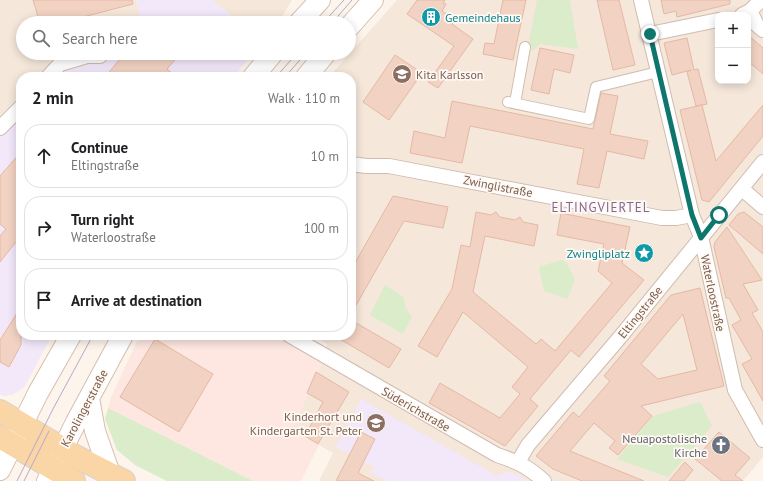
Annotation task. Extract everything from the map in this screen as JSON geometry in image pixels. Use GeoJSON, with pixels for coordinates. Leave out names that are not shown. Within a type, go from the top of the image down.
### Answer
{"type":"FeatureCollection","features":[{"type":"Feature","properties":{"kind":"main road"},"geometry":{"type":"LineString","coordinates":[[306,16],[320,0]]}},
{"type":"Feature","properties":{"kind":"main road"},"geometry":{"type":"LineString","coordinates":[[356,19],[373,0]]}},
{"type":"Feature","properties":{"kind":"main road"},"geometry":{"type":"LineString","coordinates":[[257,72],[267,60]]}},
{"type":"Feature","properties":{"kind":"main road"},"geometry":{"type":"LineString","coordinates":[[310,72],[320,60]]}},
{"type":"Feature","properties":{"kind":"main road"},"geometry":{"type":"LineString","coordinates":[[0,470],[6,440],[22,424],[68,340]]}},
{"type":"Feature","properties":{"kind":"main road","name":"Karolingerstraße"},"geometry":{"type":"LineString","coordinates":[[50,475],[62,448],[120,340]]}},
{"type":"Feature","properties":{"kind":"main road"},"geometry":{"type":"LineString","coordinates":[[89,398],[95,431],[117,477]]}},
{"type":"Feature","properties":{"kind":"main road"},"geometry":{"type":"LineString","coordinates":[[0,411],[62,448],[117,477]]}},
{"type":"Feature","properties":{"kind":"main road"},"geometry":{"type":"LineString","coordinates":[[6,440],[50,475],[74,481]]}},
{"type":"Feature","properties":{"kind":"street","name":"Waterloostraße"},"geometry":{"type":"LineString","coordinates":[[642,0],[692,215],[701,238],[735,390],[763,440]]}},
{"type":"Feature","properties":{"kind":"street"},"geometry":{"type":"LineString","coordinates":[[747,12],[761,0]]}},
{"type":"Feature","properties":{"kind":"street"},"geometry":{"type":"LineString","coordinates":[[751,18],[763,30]]}},
{"type":"Feature","properties":{"kind":"street"},"geometry":{"type":"LineString","coordinates":[[650,34],[715,21]]}},
{"type":"Feature","properties":{"kind":"street"},"geometry":{"type":"LineString","coordinates":[[525,48],[512,102],[589,119],[596,87],[658,72]]}},
{"type":"Feature","properties":{"kind":"street"},"geometry":{"type":"LineString","coordinates":[[53,72],[60,64],[73,60]]}},
{"type":"Feature","properties":{"kind":"street"},"geometry":{"type":"LineString","coordinates":[[0,128],[16,112]]}},
{"type":"Feature","properties":{"kind":"street","name":"Eltingstraße"},"geometry":{"type":"LineString","coordinates":[[518,462],[528,445],[621,336],[763,162]]}},
{"type":"Feature","properties":{"kind":"street","name":"Zwinglistraße"},"geometry":{"type":"LineString","coordinates":[[356,165],[389,166],[662,218],[676,218],[692,215]]}},
{"type":"Feature","properties":{"kind":"street"},"geometry":{"type":"LineString","coordinates":[[742,189],[763,207]]}},
{"type":"Feature","properties":{"kind":"street","name":"Süderichstraße"},"geometry":{"type":"LineString","coordinates":[[298,340],[497,455],[518,462],[530,469],[544,481]]}},
{"type":"Feature","properties":{"kind":"shaded area"},"geometry":{"type":"Polygon","coordinates":[[[0,0],[136,0],[140,16],[16,16],[16,60],[89,60],[58,72],[16,72],[16,110],[0,125],[0,0]]]}},
{"type":"Feature","properties":{"kind":"shaded area"},"geometry":{"type":"Polygon","coordinates":[[[136,0],[212,0],[231,16],[140,16],[136,0]]]}},
{"type":"Feature","properties":{"kind":"shaded area"},"geometry":{"type":"Polygon","coordinates":[[[212,0],[292,0],[282,16],[231,16],[212,0]]]}},
{"type":"Feature","properties":{"kind":"shaded area"},"geometry":{"type":"Polygon","coordinates":[[[397,0],[763,0],[763,457],[743,481],[319,481],[333,453],[292,430],[323,360],[327,344],[320,340],[356,340],[356,72],[333,72],[344,60],[356,60],[356,46],[397,0]]]}},
{"type":"Feature","properties":{"kind":"shaded area"},"geometry":{"type":"Polygon","coordinates":[[[88,60],[247,60],[237,72],[58,72],[62,67],[88,60]]]}},
{"type":"Feature","properties":{"kind":"shaded area"},"geometry":{"type":"Polygon","coordinates":[[[16,121],[16,340],[49,340],[25,386],[12,395],[4,396],[0,395],[0,135],[16,121]]]}},
{"type":"Feature","properties":{"kind":"shaded area"},"geometry":{"type":"Polygon","coordinates":[[[138,340],[288,340],[323,360],[292,430],[319,445],[301,481],[253,481],[108,408],[111,397],[138,340]]]}},
{"type":"Feature","properties":{"kind":"shaded area","name":"Kinderhort und Kindergarten St. Peter"},"geometry":{"type":"Polygon","coordinates":[[[361,399],[497,476],[509,472],[519,475],[526,481],[387,481],[371,473],[374,467],[336,447],[361,399]]]}},
{"type":"Feature","properties":{"kind":"green space"},"geometry":{"type":"Polygon","coordinates":[[[537,0],[570,0],[578,49],[540,44],[532,51],[529,41],[537,0]]]}},
{"type":"Feature","properties":{"kind":"green space"},"geometry":{"type":"Polygon","coordinates":[[[561,260],[567,263],[575,280],[567,299],[544,291],[539,267],[561,260]]]}},
{"type":"Feature","properties":{"kind":"green space"},"geometry":{"type":"Polygon","coordinates":[[[385,285],[403,297],[406,308],[412,317],[403,334],[370,315],[385,285]]]}},
{"type":"Feature","properties":{"kind":"green space"},"geometry":{"type":"Polygon","coordinates":[[[700,402],[712,426],[668,477],[617,459],[653,416],[700,402]]]}},
{"type":"Feature","properties":{"kind":"green space"},"geometry":{"type":"Polygon","coordinates":[[[108,408],[253,481],[167,481],[135,465],[117,450],[105,419],[108,408]]]}},
{"type":"Feature","properties":{"kind":"building"},"geometry":{"type":"Polygon","coordinates":[[[33,0],[132,0],[133,4],[87,16],[38,16],[33,0]]]}},
{"type":"Feature","properties":{"kind":"building"},"geometry":{"type":"Polygon","coordinates":[[[417,0],[445,0],[443,3],[446,4],[442,11],[455,20],[452,24],[473,39],[438,88],[428,82],[454,46],[407,14],[417,0]]]}},
{"type":"Feature","properties":{"kind":"building"},"geometry":{"type":"Polygon","coordinates":[[[503,0],[526,0],[513,60],[483,54],[485,43],[494,44],[503,0]]]}},
{"type":"Feature","properties":{"kind":"building"},"geometry":{"type":"Polygon","coordinates":[[[597,0],[619,0],[635,65],[613,70],[597,0]]]}},
{"type":"Feature","properties":{"kind":"building"},"geometry":{"type":"Polygon","coordinates":[[[661,0],[730,0],[730,4],[677,17],[676,11],[664,14],[661,0]]]}},
{"type":"Feature","properties":{"kind":"building"},"geometry":{"type":"Polygon","coordinates":[[[687,38],[694,70],[698,69],[707,104],[696,106],[687,72],[691,70],[672,75],[664,43],[687,38]]]}},
{"type":"Feature","properties":{"kind":"building"},"geometry":{"type":"Polygon","coordinates":[[[751,38],[763,48],[763,74],[751,64],[751,38]]]}},
{"type":"Feature","properties":{"kind":"building"},"geometry":{"type":"Polygon","coordinates":[[[540,48],[574,55],[570,73],[554,69],[549,94],[531,90],[540,48]]]}},
{"type":"Feature","properties":{"kind":"building"},"geometry":{"type":"Polygon","coordinates":[[[395,55],[422,73],[389,120],[363,102],[395,55]]]}},
{"type":"Feature","properties":{"kind":"building"},"geometry":{"type":"Polygon","coordinates":[[[119,60],[175,60],[167,69],[170,72],[109,72],[119,60]]]}},
{"type":"Feature","properties":{"kind":"building"},"geometry":{"type":"Polygon","coordinates":[[[601,93],[618,96],[610,134],[648,141],[644,159],[607,151],[599,188],[577,184],[584,149],[470,126],[462,163],[410,153],[414,131],[445,138],[452,101],[593,129],[601,93]]]}},
{"type":"Feature","properties":{"kind":"building"},"geometry":{"type":"Polygon","coordinates":[[[702,105],[716,161],[763,105],[763,136],[709,202],[702,200],[680,110],[702,105]]]}},
{"type":"Feature","properties":{"kind":"building"},"geometry":{"type":"Polygon","coordinates":[[[16,158],[16,242],[0,262],[0,236],[6,229],[0,224],[0,176],[16,158]]]}},
{"type":"Feature","properties":{"kind":"building"},"geometry":{"type":"Polygon","coordinates":[[[393,196],[448,207],[443,228],[404,221],[356,305],[356,261],[393,196]]]}},
{"type":"Feature","properties":{"kind":"building"},"geometry":{"type":"Polygon","coordinates":[[[476,212],[491,215],[496,212],[500,217],[515,220],[520,217],[523,222],[538,225],[534,246],[485,236],[473,292],[536,344],[541,339],[555,351],[612,283],[598,271],[604,244],[557,235],[561,213],[630,227],[622,263],[644,280],[579,357],[571,350],[550,375],[530,399],[538,406],[505,446],[429,403],[440,383],[500,418],[520,394],[512,387],[528,367],[463,312],[437,357],[418,346],[452,289],[461,245],[470,247],[476,212]]]}},
{"type":"Feature","properties":{"kind":"building"},"geometry":{"type":"Polygon","coordinates":[[[744,212],[763,227],[763,254],[729,225],[738,214],[744,212]]]}},
{"type":"Feature","properties":{"kind":"building"},"geometry":{"type":"Polygon","coordinates":[[[727,227],[762,280],[743,284],[758,310],[752,313],[763,332],[763,401],[742,364],[752,359],[732,325],[741,320],[729,298],[726,298],[714,247],[715,242],[727,227]]]}},
{"type":"Feature","properties":{"kind":"building"},"geometry":{"type":"Polygon","coordinates":[[[700,288],[724,386],[641,406],[652,416],[618,455],[609,448],[615,441],[594,423],[570,451],[644,481],[582,481],[553,469],[536,456],[573,412],[579,417],[610,381],[604,376],[671,295],[700,288]],[[683,314],[641,364],[658,379],[697,370],[683,314]]]}},
{"type":"Feature","properties":{"kind":"building"},"geometry":{"type":"Polygon","coordinates":[[[16,315],[16,340],[21,340],[21,345],[9,367],[0,362],[0,340],[16,315]]]}},
{"type":"Feature","properties":{"kind":"building"},"geometry":{"type":"Polygon","coordinates":[[[356,323],[401,349],[389,368],[341,340],[356,340],[356,323]]]}},
{"type":"Feature","properties":{"kind":"building"},"geometry":{"type":"Polygon","coordinates":[[[154,340],[213,374],[179,432],[120,397],[154,340]]]}},
{"type":"Feature","properties":{"kind":"building"},"geometry":{"type":"Polygon","coordinates":[[[316,372],[349,392],[318,444],[305,436],[323,402],[307,393],[316,372]]]}},
{"type":"Feature","properties":{"kind":"building"},"geometry":{"type":"Polygon","coordinates":[[[361,432],[375,439],[358,473],[374,481],[336,481],[361,432]]]}},
{"type":"Feature","properties":{"kind":"building","name":"Neuapostolische Kirche"},"geometry":{"type":"Polygon","coordinates":[[[719,432],[750,458],[735,475],[743,481],[722,481],[695,459],[719,432]]]}},
{"type":"Feature","properties":{"kind":"building"},"geometry":{"type":"Polygon","coordinates":[[[685,462],[693,470],[684,481],[669,481],[685,462]]]}},
{"type":"Feature","properties":{"kind":"tram line"},"geometry":{"type":"LineString","coordinates":[[329,16],[344,0]]}},
{"type":"Feature","properties":{"kind":"tram line"},"geometry":{"type":"LineString","coordinates":[[338,16],[352,0]]}},
{"type":"Feature","properties":{"kind":"tram line"},"geometry":{"type":"LineString","coordinates":[[280,72],[291,60]]}},
{"type":"Feature","properties":{"kind":"tram line"},"geometry":{"type":"LineString","coordinates":[[289,72],[300,60]]}},
{"type":"Feature","properties":{"kind":"tram line"},"geometry":{"type":"LineString","coordinates":[[17,481],[53,409],[90,340]]}},
{"type":"Feature","properties":{"kind":"tram line"},"geometry":{"type":"LineString","coordinates":[[24,481],[49,431]]}},
{"type":"Feature","properties":{"kind":"place","name":"Gemeindehaus"},"geometry":{"type":"Point","coordinates":[431,17]}},
{"type":"Feature","properties":{"kind":"place","name":"Kita Karlsson"},"geometry":{"type":"Point","coordinates":[402,74]}},
{"type":"Feature","properties":{"kind":"place","name":"Zwingliplatz"},"geometry":{"type":"Point","coordinates":[644,253]}},
{"type":"Feature","properties":{"kind":"place","name":"Kinderhort und Kindergarten St. Peter"},"geometry":{"type":"Point","coordinates":[376,423]}},
{"type":"Feature","properties":{"kind":"place","name":"Neuapostolische Kirche"},"geometry":{"type":"Point","coordinates":[721,445]}},
{"type":"Feature","properties":{"kind":"district","name":"ELTINGVIERTEL"},"geometry":{"type":"Point","coordinates":[601,207]}},
{"type":"Feature","properties":{"kind":"route"},"geometry":{"type":"LineString","coordinates":[[650,34],[692,215],[701,238],[719,215]]}}]}
